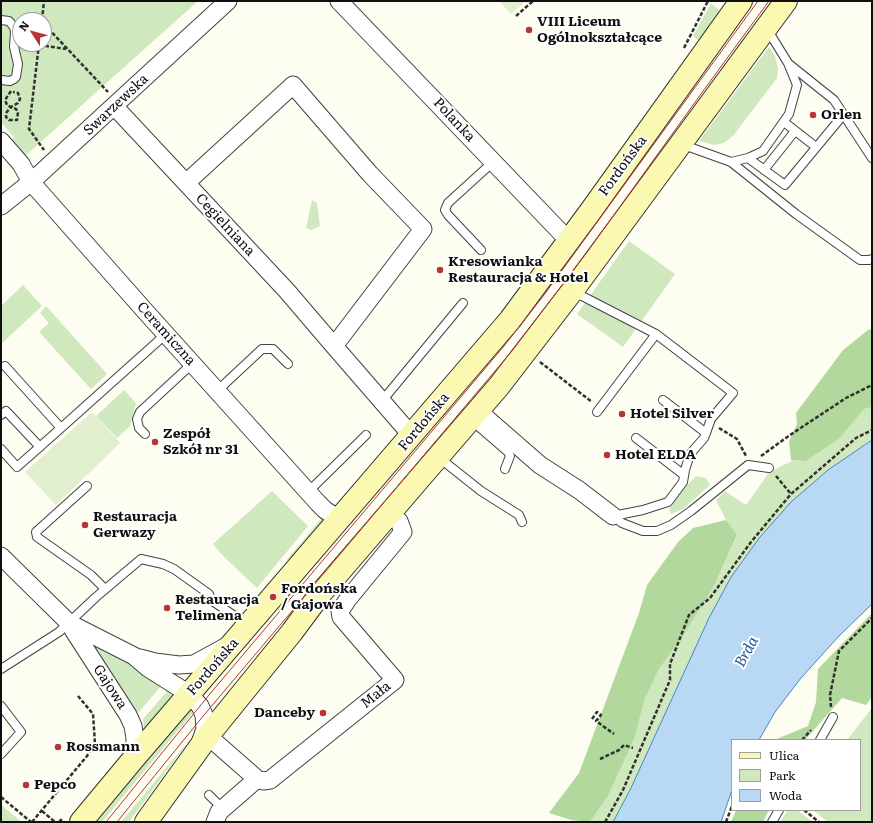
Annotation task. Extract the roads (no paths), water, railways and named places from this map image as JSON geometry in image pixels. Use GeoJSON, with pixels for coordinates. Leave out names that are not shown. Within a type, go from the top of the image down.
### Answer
{"type":"FeatureCollection","features":[{"type":"Feature","properties":{"kind":"main road","name":"Fordońska"},"geometry":{"type":"LineString","coordinates":[[81,822],[510,320],[569,241],[741,1]]}},
{"type":"Feature","properties":{"kind":"main road"},"geometry":{"type":"LineString","coordinates":[[146,822],[203,743],[292,632],[321,593],[475,415],[570,295],[786,1]]}},
{"type":"Feature","properties":{"kind":"street","name":"Swarzewska"},"geometry":{"type":"LineString","coordinates":[[1,206],[31,182],[228,1]]}},
{"type":"Feature","properties":{"kind":"street","name":"Polanka"},"geometry":{"type":"LineString","coordinates":[[339,1],[569,241]]}},
{"type":"Feature","properties":{"kind":"street"},"geometry":{"type":"LineString","coordinates":[[186,183],[293,86],[370,174],[423,229],[334,346]]}},
{"type":"Feature","properties":{"kind":"street","name":"Cegielniana"},"geometry":{"type":"LineString","coordinates":[[114,106],[287,291],[412,436]]}},
{"type":"Feature","properties":{"kind":"street","name":"Ceramiczna"},"geometry":{"type":"LineString","coordinates":[[1,141],[21,164],[31,182],[166,334],[308,492],[325,510],[340,520]]}},
{"type":"Feature","properties":{"kind":"street"},"geometry":{"type":"LineString","coordinates":[[475,415],[613,516]]}},
{"type":"Feature","properties":{"kind":"street","name":"Mała"},"geometry":{"type":"LineString","coordinates":[[257,779],[263,782],[270,780],[395,680],[341,617],[340,611],[348,599],[403,532],[399,521],[390,513]]}},
{"type":"Feature","properties":{"kind":"street","name":"Gajowa"},"geometry":{"type":"LineString","coordinates":[[1,556],[68,622],[128,715],[133,726],[135,738],[135,757]]}},
{"type":"Feature","properties":{"kind":"street","name":"Gajowa"},"geometry":{"type":"LineString","coordinates":[[68,622],[134,656],[155,662],[183,665],[194,664],[233,642],[245,630]]}},
{"type":"Feature","properties":{"kind":"street","name":"Gajowa"},"geometry":{"type":"LineString","coordinates":[[134,656],[148,668],[189,694],[200,706],[204,715],[205,729],[203,743]]}},
{"type":"Feature","properties":{"kind":"street"},"geometry":{"type":"LineString","coordinates":[[203,743],[257,779],[219,815]]}},
{"type":"Feature","properties":{"kind":"lane"},"geometry":{"type":"LineString","coordinates":[[1,20],[11,23],[14,27],[14,47],[18,64],[16,77],[10,81],[1,80]]}},
{"type":"Feature","properties":{"kind":"lane"},"geometry":{"type":"LineString","coordinates":[[730,162],[748,158],[763,150],[789,114],[797,85],[788,63],[766,28]]}},
{"type":"Feature","properties":{"kind":"lane"},"geometry":{"type":"LineString","coordinates":[[788,63],[834,100],[872,158]]}},
{"type":"Feature","properties":{"kind":"lane"},"geometry":{"type":"LineString","coordinates":[[748,158],[785,185],[844,114]]}},
{"type":"Feature","properties":{"kind":"lane"},"geometry":{"type":"LineString","coordinates":[[784,122],[816,147]]}},
{"type":"Feature","properties":{"kind":"lane"},"geometry":{"type":"LineString","coordinates":[[764,170],[795,131]]}},
{"type":"Feature","properties":{"kind":"lane"},"geometry":{"type":"LineString","coordinates":[[681,144],[730,162],[796,214],[860,260],[872,259]]}},
{"type":"Feature","properties":{"kind":"lane"},"geometry":{"type":"LineString","coordinates":[[481,250],[445,210],[448,203],[493,162]]}},
{"type":"Feature","properties":{"kind":"lane"},"geometry":{"type":"LineString","coordinates":[[570,295],[582,296],[656,334],[733,393],[711,419],[704,438],[690,454],[682,482],[668,502],[643,510],[613,516]]}},
{"type":"Feature","properties":{"kind":"lane"},"geometry":{"type":"LineString","coordinates":[[382,401],[463,303]]}},
{"type":"Feature","properties":{"kind":"lane"},"geometry":{"type":"LineString","coordinates":[[1,449],[17,467],[166,334]]}},
{"type":"Feature","properties":{"kind":"lane"},"geometry":{"type":"LineString","coordinates":[[599,410],[656,334]]}},
{"type":"Feature","properties":{"kind":"lane"},"geometry":{"type":"LineString","coordinates":[[217,391],[262,349],[273,349],[288,364]]}},
{"type":"Feature","properties":{"kind":"lane"},"geometry":{"type":"LineString","coordinates":[[145,434],[139,428],[137,419],[140,412],[193,364]]}},
{"type":"Feature","properties":{"kind":"lane"},"geometry":{"type":"LineString","coordinates":[[5,366],[62,428]]}},
{"type":"Feature","properties":{"kind":"lane"},"geometry":{"type":"LineString","coordinates":[[663,400],[706,432]]}},
{"type":"Feature","properties":{"kind":"lane"},"geometry":{"type":"LineString","coordinates":[[1,415],[6,411],[40,447]]}},
{"type":"Feature","properties":{"kind":"lane"},"geometry":{"type":"LineString","coordinates":[[475,415],[508,452],[510,456],[505,469]]}},
{"type":"Feature","properties":{"kind":"lane"},"geometry":{"type":"LineString","coordinates":[[308,492],[366,435]]}},
{"type":"Feature","properties":{"kind":"lane"},"geometry":{"type":"LineString","coordinates":[[636,438],[684,475]]}},
{"type":"Feature","properties":{"kind":"lane"},"geometry":{"type":"LineString","coordinates":[[437,459],[447,464],[481,491],[519,515],[522,522]]}},
{"type":"Feature","properties":{"kind":"lane"},"geometry":{"type":"LineString","coordinates":[[613,516],[622,524],[643,531],[657,531],[671,526],[748,466],[769,468]]}},
{"type":"Feature","properties":{"kind":"lane"},"geometry":{"type":"LineString","coordinates":[[87,486],[36,532],[37,537],[91,576],[105,589]]}},
{"type":"Feature","properties":{"kind":"lane"},"geometry":{"type":"LineString","coordinates":[[1,669],[59,632],[105,589],[141,559],[163,564],[174,570],[209,594],[211,600],[245,630]]}},
{"type":"Feature","properties":{"kind":"lane"},"geometry":{"type":"LineString","coordinates":[[1,706],[21,732],[1,754]]}},
{"type":"Feature","properties":{"kind":"lane"},"geometry":{"type":"LineString","coordinates":[[821,739],[833,717]]}},
{"type":"Feature","properties":{"kind":"lane"},"geometry":{"type":"LineString","coordinates":[[209,795],[219,815]]}},
{"type":"Feature","properties":{"kind":"lane"},"geometry":{"type":"LineString","coordinates":[[772,822],[778,811]]}},
{"type":"Feature","properties":{"kind":"water","name":"Brda"},"geometry":{"type":"Polygon","coordinates":[[[872,440],[872,604],[839,636],[801,678],[775,712],[760,739],[731,739],[731,793],[721,822],[613,822],[631,788],[709,618],[731,577],[760,537],[791,502],[828,470],[872,440]]]}},
{"type":"Feature","properties":{"kind":"tram line"},"geometry":{"type":"LineString","coordinates":[[106,822],[209,695],[504,346],[544,295],[758,1]]}},
{"type":"Feature","properties":{"kind":"tram line"},"geometry":{"type":"LineString","coordinates":[[117,822],[204,715],[512,351],[588,251],[769,1]]}},
{"type":"Feature","properties":{"kind":"place","name":"VIII Liceum Ogólnokształcące"},"geometry":{"type":"Point","coordinates":[529,30]}},
{"type":"Feature","properties":{"kind":"place","name":"Orlen"},"geometry":{"type":"Point","coordinates":[813,115]}},
{"type":"Feature","properties":{"kind":"place","name":"Kresowianka Restauracja & Hotel"},"geometry":{"type":"Point","coordinates":[440,270]}},
{"type":"Feature","properties":{"kind":"place","name":"Hotel Silver"},"geometry":{"type":"Point","coordinates":[622,414]}},
{"type":"Feature","properties":{"kind":"place","name":"Zespół Szkół nr 31"},"geometry":{"type":"Point","coordinates":[155,442]}},
{"type":"Feature","properties":{"kind":"place","name":"Hotel ELDA"},"geometry":{"type":"Point","coordinates":[607,455]}},
{"type":"Feature","properties":{"kind":"place","name":"Restauracja Gerwazy"},"geometry":{"type":"Point","coordinates":[85,525]}},
{"type":"Feature","properties":{"kind":"place","name":"Fordońska / Gajowa"},"geometry":{"type":"Point","coordinates":[273,597]}},
{"type":"Feature","properties":{"kind":"place","name":"Restauracja Telimena"},"geometry":{"type":"Point","coordinates":[167,608]}},
{"type":"Feature","properties":{"kind":"place","name":"Danceby"},"geometry":{"type":"Point","coordinates":[323,713]}},
{"type":"Feature","properties":{"kind":"place","name":"Rossmann"},"geometry":{"type":"Point","coordinates":[58,747]}},
{"type":"Feature","properties":{"kind":"place","name":"Pepco"},"geometry":{"type":"Point","coordinates":[26,785]}}]}
